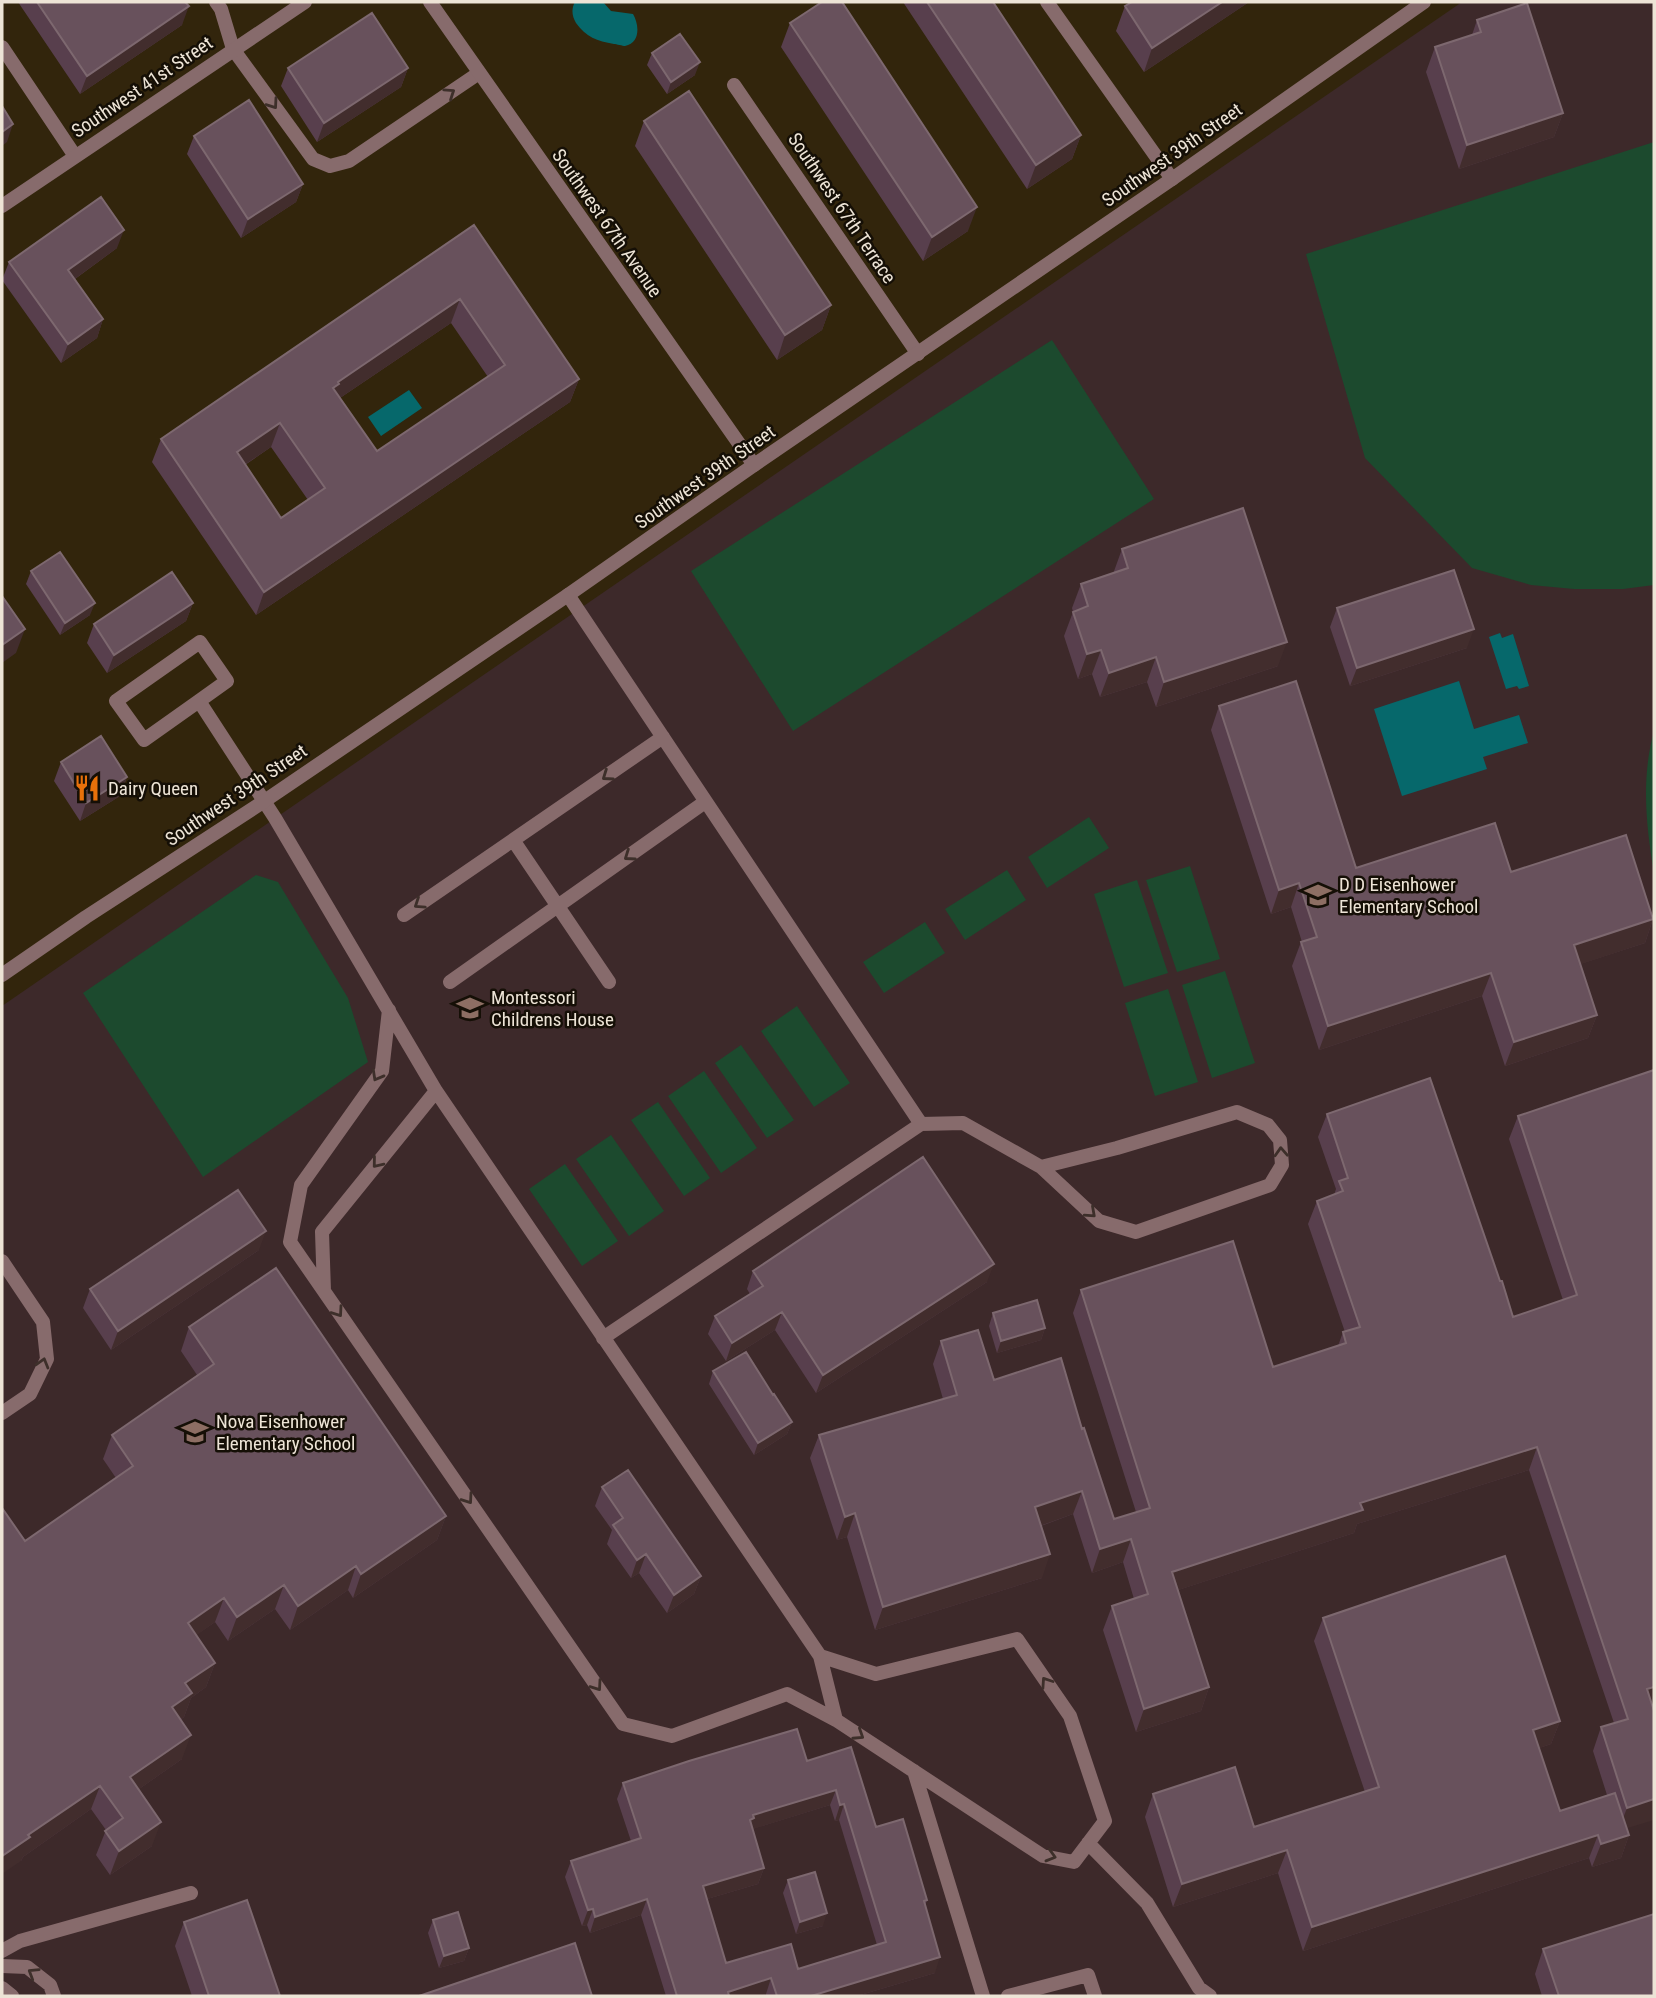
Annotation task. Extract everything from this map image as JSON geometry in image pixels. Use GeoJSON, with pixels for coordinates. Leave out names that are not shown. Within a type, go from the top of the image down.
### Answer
{"type":"FeatureCollection","features":[{"type":"Feature","properties":{"kind":"street"},"geometry":{"type":"LineString","coordinates":[[216,2],[221,9],[233,49],[313,159],[330,166],[349,162],[479,73]]}},
{"type":"Feature","properties":{"kind":"street","name":"Southwest 41st Street"},"geometry":{"type":"LineString","coordinates":[[2,206],[304,2]]}},
{"type":"Feature","properties":{"kind":"street","name":"Southwest 67th Avenue"},"geometry":{"type":"LineString","coordinates":[[430,2],[754,465]]}},
{"type":"Feature","properties":{"kind":"street"},"geometry":{"type":"LineString","coordinates":[[1047,2],[1172,179]]}},
{"type":"Feature","properties":{"kind":"street","name":"Southwest 39th Street"},"geometry":{"type":"LineString","coordinates":[[2,975],[568,595],[1424,2]]}},
{"type":"Feature","properties":{"kind":"street"},"geometry":{"type":"LineString","coordinates":[[2,47],[75,156]]}},
{"type":"Feature","properties":{"kind":"street","name":"Southwest 67th Terrace"},"geometry":{"type":"LineString","coordinates":[[734,85],[918,354]]}},
{"type":"Feature","properties":{"kind":"street"},"geometry":{"type":"LineString","coordinates":[[568,595],[922,1124]]}},
{"type":"Feature","properties":{"kind":"street"},"geometry":{"type":"LineString","coordinates":[[200,642],[227,681],[199,701],[144,740],[116,701],[200,642]]}},
{"type":"Feature","properties":{"kind":"street"},"geometry":{"type":"LineString","coordinates":[[199,701],[275,818],[436,1091],[820,1656],[836,1720]]}},
{"type":"Feature","properties":{"kind":"street"},"geometry":{"type":"LineString","coordinates":[[404,915],[663,737]]}},
{"type":"Feature","properties":{"kind":"street"},"geometry":{"type":"LineString","coordinates":[[450,982],[705,802]]}},
{"type":"Feature","properties":{"kind":"street"},"geometry":{"type":"LineString","coordinates":[[513,840],[609,982]]}},
{"type":"Feature","properties":{"kind":"street"},"geometry":{"type":"LineString","coordinates":[[389,1010],[382,1071],[301,1185],[290,1242],[623,1724],[672,1736],[787,1695],[836,1720],[1043,1856],[1074,1862],[1105,1821],[1070,1716],[1017,1639],[876,1674],[820,1656]]}},
{"type":"Feature","properties":{"kind":"street"},"geometry":{"type":"LineString","coordinates":[[324,1292],[321,1232],[436,1091]]}},
{"type":"Feature","properties":{"kind":"street"},"geometry":{"type":"LineString","coordinates":[[603,1338],[922,1124],[962,1124],[1041,1167],[1099,1221],[1136,1232],[1269,1185],[1282,1164],[1280,1140],[1268,1125],[1237,1112],[1117,1148],[1041,1167]]}},
{"type":"Feature","properties":{"kind":"street"},"geometry":{"type":"LineString","coordinates":[[2,1261],[8,1282],[43,1322],[47,1359],[30,1394],[2,1413]]}},
{"type":"Feature","properties":{"kind":"street"},"geometry":{"type":"LineString","coordinates":[[914,1771],[983,1996]]}},
{"type":"Feature","properties":{"kind":"street"},"geometry":{"type":"LineString","coordinates":[[1088,1843],[1147,1903],[1199,1988],[1210,1996]]}},
{"type":"Feature","properties":{"kind":"street"},"geometry":{"type":"LineString","coordinates":[[2,1951],[20,1941],[191,1894]]}},
{"type":"Feature","properties":{"kind":"street"},"geometry":{"type":"LineString","coordinates":[[2,1966],[27,1967],[50,1985],[54,1996]]}},
{"type":"Feature","properties":{"kind":"street"},"geometry":{"type":"LineString","coordinates":[[1008,1996],[1034,1993],[1088,1975],[1095,1996]]}},
{"type":"Feature","properties":{"kind":"street"},"geometry":{"type":"LineString","coordinates":[[2,1988],[12,1996]]}},
{"type":"Feature","properties":{"kind":"shaded area"},"geometry":{"type":"Polygon","coordinates":[[[1462,2],[1654,2],[1654,1996],[2,1996],[2,1006],[1462,2]]]}},
{"type":"Feature","properties":{"kind":"green space"},"geometry":{"type":"Polygon","coordinates":[[[1654,142],[1654,585],[1623,589],[1574,589],[1531,585],[1472,568],[1365,458],[1306,254],[1654,142]]]}},
{"type":"Feature","properties":{"kind":"green space"},"geometry":{"type":"Polygon","coordinates":[[[1052,340],[1154,499],[793,731],[691,571],[1052,340]]]}},
{"type":"Feature","properties":{"kind":"green space"},"geometry":{"type":"Polygon","coordinates":[[[1654,731],[1654,873],[1646,784],[1654,731]]]}},
{"type":"Feature","properties":{"kind":"green space"},"geometry":{"type":"Polygon","coordinates":[[[1089,817],[1109,848],[1047,888],[1028,857],[1089,817]]]}},
{"type":"Feature","properties":{"kind":"green space"},"geometry":{"type":"Polygon","coordinates":[[[1190,866],[1220,959],[1177,972],[1146,880],[1190,866]]]}},
{"type":"Feature","properties":{"kind":"green space"},"geometry":{"type":"Polygon","coordinates":[[[1007,870],[1026,900],[965,940],[945,909],[1007,870]]]}},
{"type":"Feature","properties":{"kind":"green space"},"geometry":{"type":"Polygon","coordinates":[[[256,875],[278,882],[348,998],[368,1062],[203,1177],[83,993],[256,875]]]}},
{"type":"Feature","properties":{"kind":"green space"},"geometry":{"type":"Polygon","coordinates":[[[1137,880],[1168,973],[1124,987],[1094,894],[1137,880]]]}},
{"type":"Feature","properties":{"kind":"green space"},"geometry":{"type":"Polygon","coordinates":[[[925,922],[945,953],[884,993],[863,962],[925,922]]]}},
{"type":"Feature","properties":{"kind":"green space"},"geometry":{"type":"Polygon","coordinates":[[[1225,971],[1255,1063],[1212,1078],[1182,985],[1225,971]]]}},
{"type":"Feature","properties":{"kind":"green space"},"geometry":{"type":"Polygon","coordinates":[[[1168,989],[1198,1082],[1155,1096],[1125,1003],[1168,989]]]}},
{"type":"Feature","properties":{"kind":"green space"},"geometry":{"type":"Polygon","coordinates":[[[797,1006],[850,1083],[814,1107],[761,1031],[797,1006]]]}},
{"type":"Feature","properties":{"kind":"green space"},"geometry":{"type":"Polygon","coordinates":[[[741,1045],[794,1120],[767,1138],[715,1063],[741,1045]]]}},
{"type":"Feature","properties":{"kind":"green space"},"geometry":{"type":"Polygon","coordinates":[[[704,1071],[757,1148],[721,1173],[668,1096],[704,1071]]]}},
{"type":"Feature","properties":{"kind":"green space"},"geometry":{"type":"Polygon","coordinates":[[[658,1102],[710,1178],[684,1196],[631,1120],[658,1102]]]}},
{"type":"Feature","properties":{"kind":"green space"},"geometry":{"type":"Polygon","coordinates":[[[611,1135],[664,1211],[629,1236],[576,1159],[611,1135]]]}},
{"type":"Feature","properties":{"kind":"green space"},"geometry":{"type":"Polygon","coordinates":[[[565,1164],[618,1241],[582,1266],[529,1189],[565,1164]]]}},
{"type":"Feature","properties":{"kind":"water"},"geometry":{"type":"Polygon","coordinates":[[[575,2],[603,2],[611,11],[633,14],[637,23],[634,41],[624,46],[592,38],[576,23],[573,10],[575,2]]]}},
{"type":"Feature","properties":{"kind":"water"},"geometry":{"type":"Polygon","coordinates":[[[409,390],[422,408],[381,436],[368,417],[409,390]]]}},
{"type":"Feature","properties":{"kind":"water"},"geometry":{"type":"Polygon","coordinates":[[[1500,633],[1502,638],[1513,634],[1529,686],[1506,689],[1489,637],[1500,633]]]}},
{"type":"Feature","properties":{"kind":"water"},"geometry":{"type":"Polygon","coordinates":[[[1459,681],[1474,729],[1519,715],[1528,743],[1483,757],[1487,769],[1402,796],[1374,709],[1459,681]]]}},
{"type":"Feature","properties":{"kind":"building"},"geometry":{"type":"Polygon","coordinates":[[[37,2],[185,2],[189,6],[87,76],[37,2]]]}},
{"type":"Feature","properties":{"kind":"building"},"geometry":{"type":"Polygon","coordinates":[[[822,2],[842,2],[977,207],[932,237],[790,23],[822,2]]]}},
{"type":"Feature","properties":{"kind":"building"},"geometry":{"type":"Polygon","coordinates":[[[927,2],[993,2],[1081,135],[1036,165],[927,2]]]}},
{"type":"Feature","properties":{"kind":"building"},"geometry":{"type":"Polygon","coordinates":[[[1132,2],[1222,2],[1152,48],[1125,6],[1132,2]]]}},
{"type":"Feature","properties":{"kind":"building"},"geometry":{"type":"Polygon","coordinates":[[[1527,3],[1563,113],[1467,145],[1435,47],[1481,32],[1477,20],[1527,3]]]}},
{"type":"Feature","properties":{"kind":"building"},"geometry":{"type":"Polygon","coordinates":[[[372,13],[408,68],[324,123],[288,68],[372,13]]]}},
{"type":"Feature","properties":{"kind":"building"},"geometry":{"type":"Polygon","coordinates":[[[680,34],[700,62],[671,82],[652,53],[680,34]]]}},
{"type":"Feature","properties":{"kind":"building"},"geometry":{"type":"Polygon","coordinates":[[[689,91],[831,305],[785,335],[644,121],[689,91]]]}},
{"type":"Feature","properties":{"kind":"building"},"geometry":{"type":"Polygon","coordinates":[[[249,100],[303,184],[248,219],[194,136],[249,100]]]}},
{"type":"Feature","properties":{"kind":"building"},"geometry":{"type":"Polygon","coordinates":[[[2,106],[13,124],[2,132],[2,106]]]}},
{"type":"Feature","properties":{"kind":"building"},"geometry":{"type":"Polygon","coordinates":[[[101,197],[124,230],[68,270],[103,319],[68,344],[9,262],[101,197]]]}},
{"type":"Feature","properties":{"kind":"building"},"geometry":{"type":"Polygon","coordinates":[[[474,225],[579,379],[264,592],[161,439],[474,225]],[[460,299],[333,388],[377,451],[505,365],[460,299]],[[280,423],[237,452],[281,518],[325,488],[280,423]]]}},
{"type":"Feature","properties":{"kind":"building"},"geometry":{"type":"Polygon","coordinates":[[[1243,508],[1287,642],[1164,682],[1156,657],[1109,673],[1101,650],[1087,654],[1073,612],[1088,606],[1081,584],[1128,568],[1122,549],[1243,508]]]}},
{"type":"Feature","properties":{"kind":"building"},"geometry":{"type":"Polygon","coordinates":[[[60,552],[95,603],[65,623],[31,571],[60,552]]]}},
{"type":"Feature","properties":{"kind":"building"},"geometry":{"type":"Polygon","coordinates":[[[1454,570],[1474,629],[1357,668],[1337,608],[1454,570]]]}},
{"type":"Feature","properties":{"kind":"building"},"geometry":{"type":"Polygon","coordinates":[[[172,572],[193,603],[114,655],[94,624],[172,572]]]}},
{"type":"Feature","properties":{"kind":"building"},"geometry":{"type":"Polygon","coordinates":[[[2,596],[25,629],[2,645],[2,596]]]}},
{"type":"Feature","properties":{"kind":"building"},"geometry":{"type":"Polygon","coordinates":[[[1296,681],[1356,868],[1495,823],[1511,872],[1626,835],[1653,919],[1574,945],[1597,1015],[1514,1042],[1491,973],[1328,1026],[1301,942],[1317,937],[1299,883],[1279,890],[1219,706],[1296,681]]]}},
{"type":"Feature","properties":{"kind":"building"},"geometry":{"type":"Polygon","coordinates":[[[101,736],[127,777],[86,803],[61,762],[101,736]]]}},
{"type":"Feature","properties":{"kind":"building"},"geometry":{"type":"Polygon","coordinates":[[[1654,1070],[1654,1687],[1647,1689],[1654,1711],[1654,1799],[1627,1808],[1601,1727],[1628,1719],[1537,1447],[1360,1503],[1363,1510],[1172,1572],[1209,1687],[1144,1709],[1112,1606],[1148,1594],[1131,1539],[1100,1549],[1082,1491],[1035,1507],[1050,1554],[883,1607],[855,1513],[845,1517],[819,1435],[957,1395],[941,1341],[978,1330],[994,1380],[1061,1358],[1082,1429],[1084,1428],[1114,1519],[1150,1508],[1081,1290],[1233,1241],[1273,1367],[1346,1343],[1343,1332],[1360,1327],[1317,1201],[1343,1191],[1339,1181],[1348,1178],[1327,1114],[1430,1078],[1513,1317],[1577,1295],[1518,1116],[1654,1070]]]}},
{"type":"Feature","properties":{"kind":"building"},"geometry":{"type":"Polygon","coordinates":[[[923,1157],[994,1264],[823,1375],[782,1312],[732,1343],[715,1316],[763,1286],[753,1271],[923,1157]]]}},
{"type":"Feature","properties":{"kind":"building"},"geometry":{"type":"Polygon","coordinates":[[[238,1190],[266,1231],[118,1331],[90,1289],[238,1190]]]}},
{"type":"Feature","properties":{"kind":"building"},"geometry":{"type":"Polygon","coordinates":[[[276,1268],[446,1516],[361,1574],[356,1566],[298,1606],[284,1585],[237,1617],[224,1598],[188,1623],[215,1663],[185,1683],[192,1693],[172,1707],[191,1735],[130,1777],[161,1822],[119,1851],[105,1831],[123,1818],[100,1786],[2,1856],[2,1508],[25,1541],[133,1466],[112,1435],[214,1364],[189,1327],[276,1268]]]}},
{"type":"Feature","properties":{"kind":"building"},"geometry":{"type":"Polygon","coordinates":[[[1037,1300],[1045,1328],[1001,1341],[993,1313],[1037,1300]]]}},
{"type":"Feature","properties":{"kind":"building"},"geometry":{"type":"Polygon","coordinates":[[[746,1352],[792,1422],[758,1443],[713,1371],[746,1352]]]}},
{"type":"Feature","properties":{"kind":"building"},"geometry":{"type":"Polygon","coordinates":[[[628,1470],[701,1576],[674,1595],[646,1554],[637,1560],[613,1525],[623,1518],[602,1487],[628,1470]]]}},
{"type":"Feature","properties":{"kind":"building"},"geometry":{"type":"Polygon","coordinates":[[[1505,1556],[1560,1721],[1533,1730],[1560,1811],[1615,1793],[1629,1835],[1601,1844],[1598,1835],[1312,1927],[1287,1850],[1182,1884],[1153,1794],[1235,1767],[1254,1827],[1379,1787],[1323,1618],[1505,1556]]]}},
{"type":"Feature","properties":{"kind":"building"},"geometry":{"type":"Polygon","coordinates":[[[797,1729],[807,1761],[851,1747],[876,1827],[903,1819],[927,1900],[924,1901],[940,1957],[811,1996],[777,1996],[771,1978],[728,1992],[729,1996],[677,1996],[647,1899],[595,1917],[593,1909],[588,1910],[571,1861],[641,1838],[623,1783],[797,1729]],[[836,1790],[753,1815],[754,1818],[750,1820],[764,1868],[703,1886],[726,1963],[791,1944],[798,1969],[886,1942],[844,1804],[840,1805],[836,1790]]]}},
{"type":"Feature","properties":{"kind":"building"},"geometry":{"type":"Polygon","coordinates":[[[815,1872],[827,1913],[800,1922],[788,1880],[815,1872]]]}},
{"type":"Feature","properties":{"kind":"building"},"geometry":{"type":"Polygon","coordinates":[[[247,1900],[280,1996],[209,1996],[184,1922],[247,1900]]]}},
{"type":"Feature","properties":{"kind":"building"},"geometry":{"type":"Polygon","coordinates":[[[458,1912],[469,1948],[444,1956],[433,1920],[458,1912]]]}},
{"type":"Feature","properties":{"kind":"building"},"geometry":{"type":"Polygon","coordinates":[[[1654,1914],[1654,1996],[1559,1996],[1543,1949],[1654,1914]]]}},
{"type":"Feature","properties":{"kind":"building"},"geometry":{"type":"Polygon","coordinates":[[[575,1943],[592,1996],[419,1996],[575,1943]]]}},
{"type":"Feature","properties":{"kind":"place","name":"Dairy Queen"},"geometry":{"type":"Point","coordinates":[87,788]}},
{"type":"Feature","properties":{"kind":"place","name":"D D Eisenhower Elementary School"},"geometry":{"type":"Point","coordinates":[1318,895]}},
{"type":"Feature","properties":{"kind":"place","name":"Montessori Childrens House"},"geometry":{"type":"Point","coordinates":[470,1008]}},
{"type":"Feature","properties":{"kind":"place","name":"Nova Eisenhower Elementary School"},"geometry":{"type":"Point","coordinates":[195,1432]}}]}
